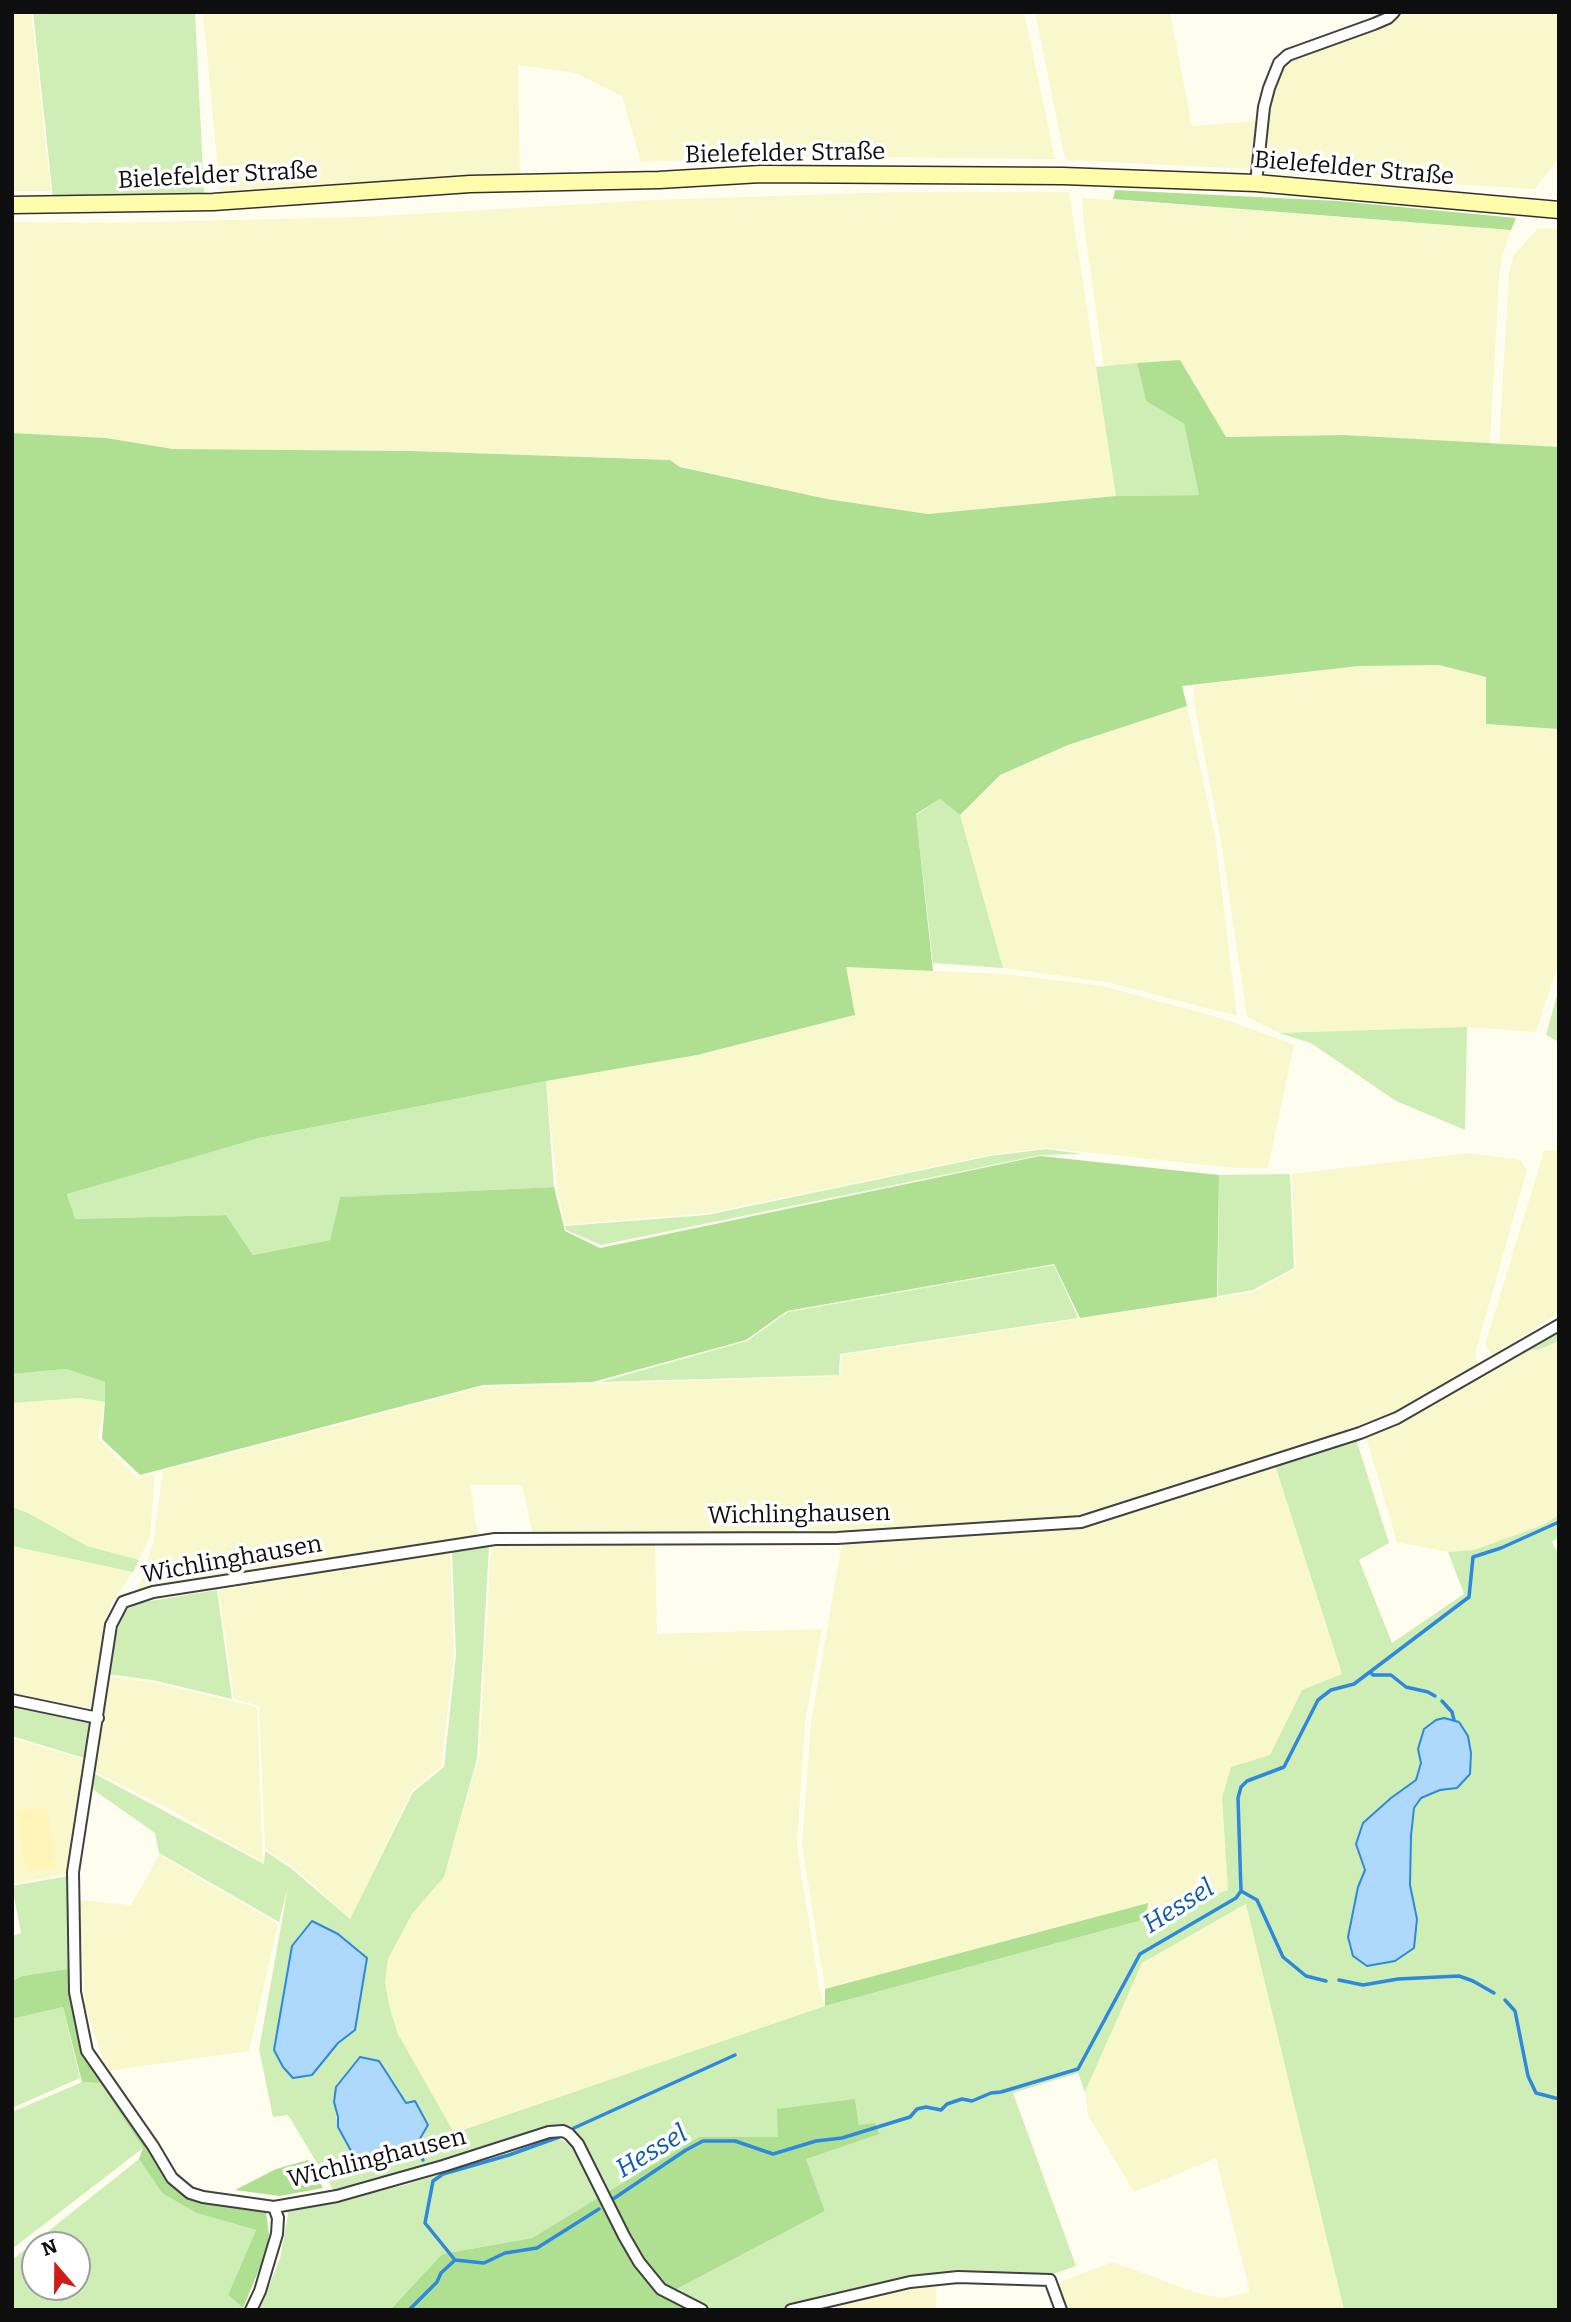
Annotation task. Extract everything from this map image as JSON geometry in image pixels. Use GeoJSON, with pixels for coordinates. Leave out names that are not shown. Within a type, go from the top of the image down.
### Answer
{"type":"FeatureCollection","features":[{"type":"Feature","properties":{"kind":"main road","name":"Bielefelder Straße"},"geometry":{"type":"LineString","coordinates":[[12,205],[213,202],[470,184],[659,180],[761,174],[1073,176],[1256,183],[1559,210]]}},
{"type":"Feature","properties":{"kind":"street"},"geometry":{"type":"LineString","coordinates":[[1256,183],[1264,107],[1279,63],[1288,55],[1374,24],[1394,12]]}},
{"type":"Feature","properties":{"kind":"street","name":"Wichlinghausen"},"geometry":{"type":"LineString","coordinates":[[702,2310],[661,2289],[639,2262],[578,2144],[569,2134],[563,2132],[549,2132],[337,2196],[274,2207],[203,2197],[190,2193],[172,2178],[87,2051],[75,1992],[73,1872],[111,1625],[123,1602],[153,1592],[495,1539],[837,1538],[1082,1522],[1360,1433],[1397,1418],[1559,1325]]}},
{"type":"Feature","properties":{"kind":"street"},"geometry":{"type":"LineString","coordinates":[[12,1700],[98,1718]]}},
{"type":"Feature","properties":{"kind":"street"},"geometry":{"type":"LineString","coordinates":[[251,2310],[260,2291],[277,2234],[278,2218],[274,2207]]}},
{"type":"Feature","properties":{"kind":"street"},"geometry":{"type":"LineString","coordinates":[[791,2310],[936,2278],[1050,2280],[1060,2310]]}},
{"type":"Feature","properties":{"kind":"green space"},"geometry":{"type":"Polygon","coordinates":[[[12,12],[31,12],[51,191],[12,191],[12,12]]]}},
{"type":"Feature","properties":{"kind":"green space"},"geometry":{"type":"Polygon","coordinates":[[[33,12],[195,12],[204,193],[53,198],[33,12]]]}},
{"type":"Feature","properties":{"kind":"green space"},"geometry":{"type":"Polygon","coordinates":[[[203,12],[1024,12],[1055,159],[774,156],[641,162],[622,96],[576,73],[518,65],[520,178],[220,191],[203,12]]]}},
{"type":"Feature","properties":{"kind":"green space"},"geometry":{"type":"Polygon","coordinates":[[[1035,12],[1170,12],[1192,126],[1257,121],[1252,169],[1065,160],[1035,12]]]}},
{"type":"Feature","properties":{"kind":"green space"},"geometry":{"type":"Polygon","coordinates":[[[1400,12],[1548,12],[1559,17],[1559,157],[1535,189],[1267,173],[1263,164],[1268,107],[1284,67],[1292,58],[1390,20],[1400,12]]]}},
{"type":"Feature","properties":{"kind":"green space"},"geometry":{"type":"Polygon","coordinates":[[[1115,190],[1338,201],[1516,218],[1511,230],[1113,199],[1115,190]]]}},
{"type":"Feature","properties":{"kind":"green space"},"geometry":{"type":"Polygon","coordinates":[[[897,192],[1069,192],[1116,496],[928,514],[827,499],[680,466],[670,460],[411,451],[173,449],[106,438],[12,433],[12,222],[100,223],[364,217],[652,200],[897,192]]]}},
{"type":"Feature","properties":{"kind":"green space"},"geometry":{"type":"Polygon","coordinates":[[[1082,198],[1511,230],[1499,277],[1490,444],[1344,435],[1226,437],[1180,361],[1104,367],[1082,198]]]}},
{"type":"Feature","properties":{"kind":"green space"},"geometry":{"type":"Polygon","coordinates":[[[1538,228],[1559,229],[1559,447],[1499,445],[1509,272],[1514,255],[1538,228]]]}},
{"type":"Feature","properties":{"kind":"green space"},"geometry":{"type":"Polygon","coordinates":[[[1180,360],[1226,437],[1344,435],[1559,447],[1559,729],[1486,724],[1486,677],[1439,665],[1359,666],[1182,686],[1187,706],[1068,745],[1000,775],[960,815],[940,799],[916,814],[933,971],[846,967],[855,1015],[697,1055],[546,1081],[259,1138],[67,1194],[75,1219],[226,1215],[253,1255],[330,1240],[340,1197],[554,1187],[565,1231],[600,1248],[1040,1156],[1219,1175],[1217,1297],[1080,1318],[1054,1264],[787,1311],[746,1340],[593,1382],[483,1385],[140,1475],[102,1439],[105,1382],[66,1369],[12,1374],[12,433],[106,438],[173,449],[411,451],[670,460],[680,467],[827,499],[928,514],[1116,496],[1199,495],[1184,424],[1146,401],[1137,363],[1180,360]]]}},
{"type":"Feature","properties":{"kind":"green space"},"geometry":{"type":"Polygon","coordinates":[[[1137,363],[1146,401],[1184,424],[1199,495],[1116,496],[1096,367],[1137,363]]]}},
{"type":"Feature","properties":{"kind":"green space"},"geometry":{"type":"Polygon","coordinates":[[[1439,665],[1487,677],[1486,724],[1559,729],[1559,962],[1536,1032],[1466,1027],[1279,1033],[1247,1017],[1220,836],[1193,686],[1359,666],[1439,665]]]}},
{"type":"Feature","properties":{"kind":"green space"},"geometry":{"type":"Polygon","coordinates":[[[1187,706],[1215,836],[1237,1016],[1107,982],[1003,968],[960,815],[1000,775],[1068,745],[1187,706]]]}},
{"type":"Feature","properties":{"kind":"green space"},"geometry":{"type":"Polygon","coordinates":[[[940,799],[960,815],[1003,968],[933,963],[916,815],[940,799]]]}},
{"type":"Feature","properties":{"kind":"green space"},"geometry":{"type":"Polygon","coordinates":[[[845,967],[1005,974],[1103,986],[1224,1019],[1294,1045],[1268,1168],[1235,1168],[1046,1148],[990,1155],[708,1213],[565,1225],[557,1186],[546,1081],[697,1055],[854,1016],[845,967]]]}},
{"type":"Feature","properties":{"kind":"green space"},"geometry":{"type":"Polygon","coordinates":[[[1559,988],[1559,1042],[1546,1035],[1559,988]]]}},
{"type":"Feature","properties":{"kind":"green space"},"geometry":{"type":"Polygon","coordinates":[[[1467,1027],[1465,1130],[1396,1101],[1311,1043],[1279,1033],[1467,1027]]]}},
{"type":"Feature","properties":{"kind":"green space"},"geometry":{"type":"Polygon","coordinates":[[[546,1081],[554,1187],[340,1197],[330,1240],[253,1255],[226,1215],[74,1219],[67,1193],[259,1138],[546,1081]]]}},
{"type":"Feature","properties":{"kind":"green space"},"geometry":{"type":"Polygon","coordinates":[[[1046,1149],[1083,1154],[1041,1155],[601,1245],[566,1230],[565,1226],[707,1215],[990,1156],[1046,1149]]]}},
{"type":"Feature","properties":{"kind":"green space"},"geometry":{"type":"Polygon","coordinates":[[[1559,1150],[1559,1313],[1492,1355],[1485,1345],[1544,1151],[1559,1150]]]}},
{"type":"Feature","properties":{"kind":"green space"},"geometry":{"type":"Polygon","coordinates":[[[1469,1153],[1520,1160],[1527,1170],[1475,1354],[1477,1367],[1395,1412],[1234,1470],[1077,1517],[832,1533],[533,1535],[522,1485],[470,1485],[478,1538],[138,1591],[153,1543],[163,1471],[482,1387],[840,1376],[842,1355],[1254,1292],[1296,1268],[1292,1174],[1469,1153]]]}},
{"type":"Feature","properties":{"kind":"green space"},"geometry":{"type":"Polygon","coordinates":[[[1290,1174],[1294,1268],[1253,1290],[1218,1296],[1219,1175],[1290,1174]]]}},
{"type":"Feature","properties":{"kind":"green space"},"geometry":{"type":"Polygon","coordinates":[[[1054,1265],[1078,1318],[840,1354],[839,1375],[600,1382],[747,1341],[788,1312],[1054,1265]]]}},
{"type":"Feature","properties":{"kind":"green space"},"geometry":{"type":"Polygon","coordinates":[[[1559,1330],[1559,1341],[1538,1350],[1524,1349],[1559,1330]]]}},
{"type":"Feature","properties":{"kind":"green space"},"geometry":{"type":"Polygon","coordinates":[[[1559,1341],[1559,1515],[1543,1525],[1474,1550],[1448,1552],[1397,1542],[1365,1434],[1422,1410],[1524,1349],[1538,1350],[1559,1341]]]}},
{"type":"Feature","properties":{"kind":"green space"},"geometry":{"type":"Polygon","coordinates":[[[66,1369],[105,1382],[105,1402],[80,1398],[12,1403],[12,1374],[66,1369]]]}},
{"type":"Feature","properties":{"kind":"green space"},"geometry":{"type":"Polygon","coordinates":[[[80,1398],[105,1402],[98,1438],[137,1478],[155,1474],[150,1536],[139,1560],[87,1546],[12,1507],[12,1403],[80,1398]]]}},
{"type":"Feature","properties":{"kind":"green space"},"geometry":{"type":"Polygon","coordinates":[[[1356,1439],[1389,1543],[1359,1560],[1392,1643],[1464,1594],[1448,1552],[1474,1550],[1543,1525],[1559,1515],[1559,1536],[1552,1542],[1559,1555],[1559,2310],[1344,2310],[1246,1904],[1142,1963],[1085,2092],[1078,2073],[1013,2093],[1076,2266],[1050,2275],[959,2272],[910,2277],[775,2310],[714,2310],[675,2290],[825,2211],[806,2159],[859,2125],[855,2099],[778,2137],[699,2137],[607,2193],[575,2132],[563,2128],[442,2164],[334,2191],[288,2115],[273,2117],[259,2049],[288,1887],[279,1922],[159,1853],[155,1833],[91,1788],[93,1773],[264,1864],[265,1851],[292,1869],[350,1919],[413,1792],[444,1767],[456,1655],[452,1551],[489,1546],[477,1759],[444,1877],[412,1914],[388,1959],[385,1982],[398,2034],[454,2133],[825,2006],[1146,1919],[1228,1890],[1222,1798],[1231,1767],[1270,1755],[1302,1690],[1342,1674],[1275,1465],[1356,1439]],[[367,1958],[312,2075],[338,2043],[355,2030],[367,1958]],[[379,2061],[334,2102],[338,2127],[406,2103],[379,2061]]]}},
{"type":"Feature","properties":{"kind":"green space"},"geometry":{"type":"Polygon","coordinates":[[[1275,1465],[1342,1675],[1270,1755],[1231,1768],[1222,1798],[1228,1890],[1146,1919],[1147,1903],[825,1989],[802,1845],[811,1722],[842,1543],[1078,1527],[1275,1465]]]}},
{"type":"Feature","properties":{"kind":"green space"},"geometry":{"type":"Polygon","coordinates":[[[12,1507],[87,1546],[139,1560],[133,1572],[12,1546],[12,1507]]]}},
{"type":"Feature","properties":{"kind":"green space"},"geometry":{"type":"Polygon","coordinates":[[[655,1543],[657,1634],[822,1629],[805,1722],[797,1847],[820,1991],[825,2006],[453,2133],[398,2034],[385,1982],[388,1959],[412,1914],[444,1877],[479,1758],[491,1546],[655,1543]]]}},
{"type":"Feature","properties":{"kind":"green space"},"geometry":{"type":"Polygon","coordinates":[[[12,1546],[133,1572],[112,1602],[104,1624],[93,1709],[12,1693],[12,1546]]]}},
{"type":"Feature","properties":{"kind":"green space"},"geometry":{"type":"Polygon","coordinates":[[[450,1551],[454,1656],[441,1767],[412,1790],[350,1919],[296,1869],[265,1849],[259,1706],[234,1699],[219,1590],[450,1551]]]}},
{"type":"Feature","properties":{"kind":"green space"},"geometry":{"type":"Polygon","coordinates":[[[217,1590],[232,1699],[152,1680],[107,1674],[120,1619],[132,1604],[217,1590]]]}},
{"type":"Feature","properties":{"kind":"green space"},"geometry":{"type":"Polygon","coordinates":[[[109,1677],[151,1682],[257,1707],[263,1862],[167,1808],[95,1772],[109,1677]]]}},
{"type":"Feature","properties":{"kind":"green space"},"geometry":{"type":"Polygon","coordinates":[[[12,1703],[92,1720],[84,1758],[12,1736],[12,1703]]]}},
{"type":"Feature","properties":{"kind":"green space"},"geometry":{"type":"Polygon","coordinates":[[[12,1738],[88,1761],[71,1873],[12,1884],[12,1738]]]}},
{"type":"Feature","properties":{"kind":"green space"},"geometry":{"type":"Polygon","coordinates":[[[159,1855],[278,1924],[249,2051],[107,2071],[85,2006],[79,1900],[131,1905],[159,1855]]]}},
{"type":"Feature","properties":{"kind":"green space"},"geometry":{"type":"Polygon","coordinates":[[[68,1876],[68,1969],[22,1976],[12,1981],[12,1936],[21,1933],[12,1886],[68,1876]]]}},
{"type":"Feature","properties":{"kind":"green space"},"geometry":{"type":"Polygon","coordinates":[[[1148,1903],[1146,1919],[825,2006],[825,1989],[1148,1903]]]}},
{"type":"Feature","properties":{"kind":"green space"},"geometry":{"type":"Polygon","coordinates":[[[1247,1904],[1344,2310],[1065,2310],[1057,2283],[1113,2262],[1197,2293],[1223,2298],[1250,2292],[1216,2158],[1134,2192],[1088,2115],[1085,2092],[1142,1963],[1247,1904]]]}},
{"type":"Feature","properties":{"kind":"green space"},"geometry":{"type":"Polygon","coordinates":[[[68,1969],[70,1994],[84,2053],[168,2180],[177,2190],[188,2196],[266,2212],[269,2234],[266,2253],[243,2308],[228,2295],[256,2230],[196,2213],[162,2193],[139,2159],[143,2148],[100,2083],[82,2082],[63,2007],[12,2019],[12,1981],[22,1976],[68,1969]]]}},
{"type":"Feature","properties":{"kind":"green space"},"geometry":{"type":"Polygon","coordinates":[[[63,2007],[80,2078],[12,2108],[12,2019],[63,2007]]]}},
{"type":"Feature","properties":{"kind":"green space"},"geometry":{"type":"Polygon","coordinates":[[[82,2082],[100,2083],[143,2148],[35,2231],[21,2231],[21,2242],[12,2249],[12,2112],[82,2082]]]}},
{"type":"Feature","properties":{"kind":"green space"},"geometry":{"type":"Polygon","coordinates":[[[855,2099],[859,2125],[875,2123],[879,2134],[806,2159],[825,2211],[675,2290],[670,2299],[688,2310],[390,2310],[442,2254],[532,2238],[699,2137],[778,2137],[777,2109],[855,2099]]]}},
{"type":"Feature","properties":{"kind":"green space"},"geometry":{"type":"Polygon","coordinates":[[[558,2138],[573,2146],[601,2197],[532,2238],[442,2254],[390,2310],[259,2310],[280,2259],[287,2208],[333,2202],[405,2185],[558,2138]]]}},
{"type":"Feature","properties":{"kind":"green space"},"geometry":{"type":"Polygon","coordinates":[[[139,2159],[162,2193],[196,2213],[256,2230],[228,2295],[242,2310],[12,2310],[12,2260],[21,2253],[21,2301],[91,2301],[91,2231],[48,2231],[139,2159]]]}},
{"type":"Feature","properties":{"kind":"green space"},"geometry":{"type":"Polygon","coordinates":[[[308,2160],[323,2188],[280,2196],[235,2190],[276,2169],[308,2160]]]}},
{"type":"Feature","properties":{"kind":"green space"},"geometry":{"type":"Polygon","coordinates":[[[937,2282],[936,2310],[807,2310],[911,2287],[937,2282]]]}},
{"type":"Feature","properties":{"kind":"sand"},"geometry":{"type":"Polygon","coordinates":[[[47,1807],[57,1867],[26,1872],[16,1812],[47,1807]]]}},
{"type":"Feature","properties":{"kind":"water"},"geometry":{"type":"Polygon","coordinates":[[[1444,1718],[1459,1722],[1468,1736],[1471,1753],[1470,1774],[1457,1788],[1440,1790],[1421,1798],[1414,1808],[1410,1885],[1417,1919],[1414,1948],[1395,1961],[1367,1966],[1353,1956],[1348,1937],[1358,1887],[1365,1870],[1356,1844],[1363,1823],[1416,1780],[1421,1763],[1418,1749],[1424,1729],[1436,1720],[1444,1718]]]}},
{"type":"Feature","properties":{"kind":"water"},"geometry":{"type":"Polygon","coordinates":[[[312,1921],[338,1934],[367,1958],[355,2030],[338,2043],[312,2075],[293,2078],[274,2050],[292,1946],[312,1921]]]}},
{"type":"Feature","properties":{"kind":"water"},"geometry":{"type":"Polygon","coordinates":[[[360,2057],[379,2061],[406,2103],[415,2101],[428,2125],[418,2142],[356,2160],[338,2127],[334,2102],[336,2087],[360,2057]]]}},
{"type":"Feature","properties":{"kind":"waterway","name":"Hessel"},"geometry":{"type":"LineString","coordinates":[[613,2199],[703,2141],[735,2141],[773,2154],[816,2141],[842,2138],[910,2117],[917,2109],[926,2107],[941,2110],[947,2104],[962,2099],[972,2101],[991,2093],[1078,2069],[1140,1954],[1236,1898],[1241,1891],[1238,1798],[1241,1787],[1247,1781],[1284,1767],[1318,1700],[1331,1690],[1354,1684],[1469,1597],[1473,1557],[1501,1548],[1559,1522]]}},
{"type":"Feature","properties":{"kind":"waterway"},"geometry":{"type":"LineString","coordinates":[[1370,1672],[1373,1675],[1391,1675],[1406,1687],[1435,1696]]}},
{"type":"Feature","properties":{"kind":"waterway"},"geometry":{"type":"LineString","coordinates":[[1442,1701],[1452,1712],[1454,1720]]}},
{"type":"Feature","properties":{"kind":"waterway"},"geometry":{"type":"LineString","coordinates":[[1241,1891],[1257,1900],[1283,1957],[1306,1976],[1326,1981]]}},
{"type":"Feature","properties":{"kind":"waterway"},"geometry":{"type":"LineString","coordinates":[[1339,1980],[1363,1985],[1398,1979],[1459,1976],[1494,1993]]}},
{"type":"Feature","properties":{"kind":"waterway"},"geometry":{"type":"LineString","coordinates":[[1505,2000],[1515,2011],[1528,2076],[1536,2093],[1559,2099]]}},
{"type":"Feature","properties":{"kind":"waterway","name":"Hessel"},"geometry":{"type":"LineString","coordinates":[[574,2128],[735,2055]]}},
{"type":"Feature","properties":{"kind":"waterway","name":"Hessel"},"geometry":{"type":"LineString","coordinates":[[455,2260],[425,2223],[433,2181],[443,2174],[559,2137]]}},
{"type":"Feature","properties":{"kind":"waterway","name":"Hessel"},"geometry":{"type":"LineString","coordinates":[[406,2146],[420,2154],[423,2160]]}},
{"type":"Feature","properties":{"kind":"waterway","name":"Hessel"},"geometry":{"type":"LineString","coordinates":[[409,2310],[455,2260],[484,2263],[505,2253],[537,2248],[599,2209]]}}]}
